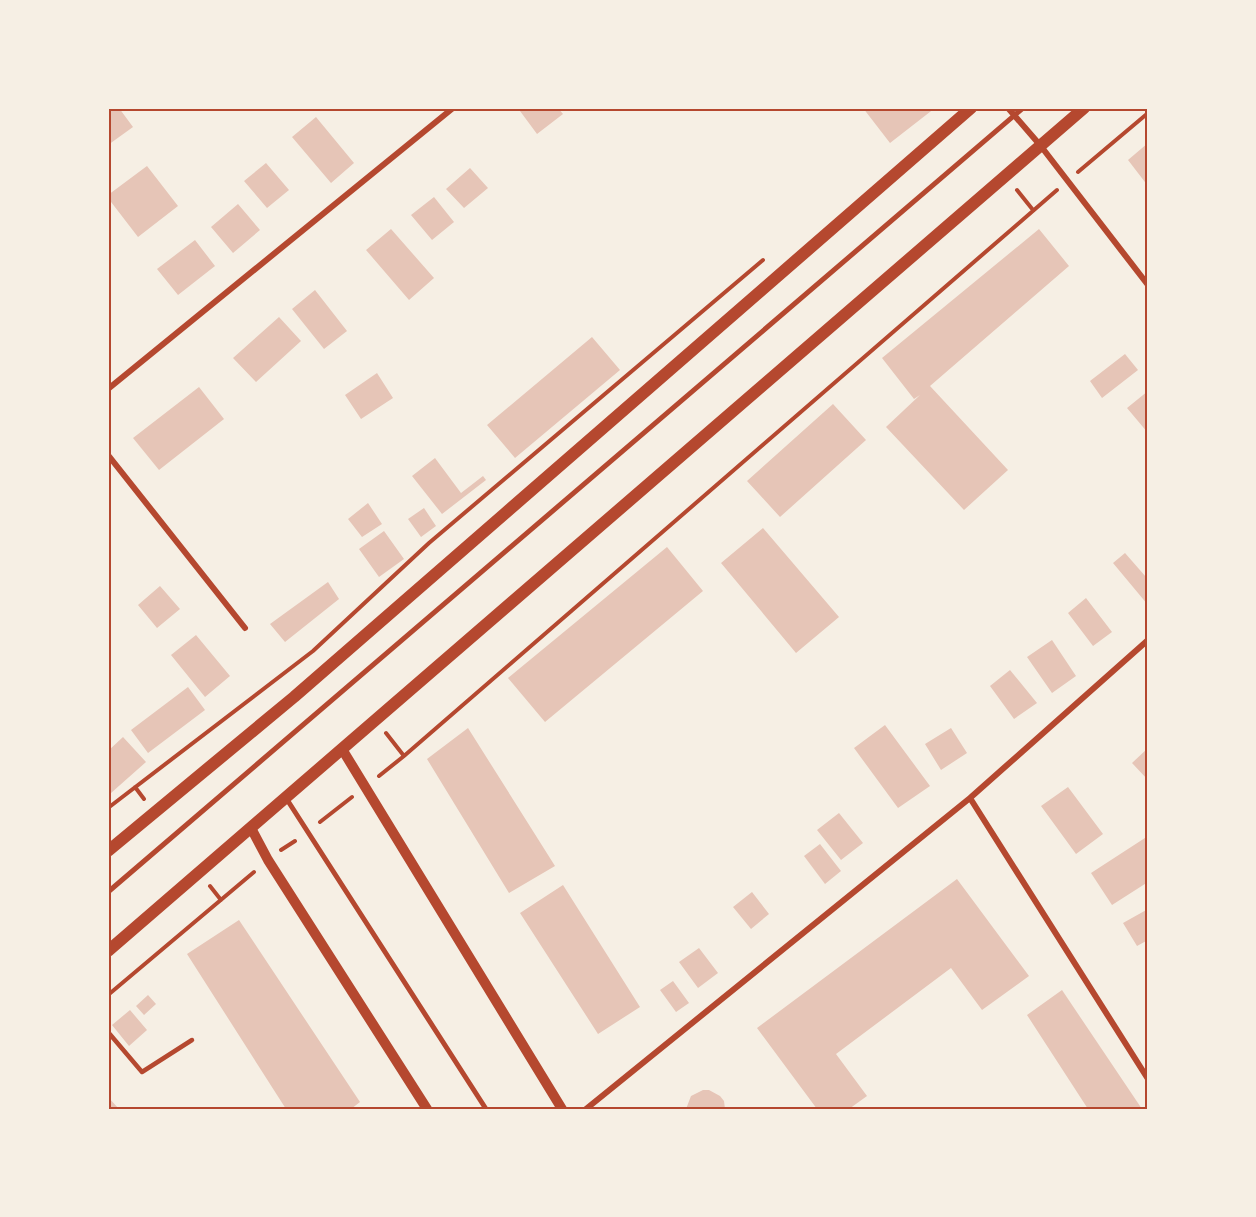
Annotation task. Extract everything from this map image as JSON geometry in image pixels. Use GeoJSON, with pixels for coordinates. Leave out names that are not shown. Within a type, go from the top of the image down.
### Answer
{"type":"FeatureCollection","features":[{"type":"Feature","properties":{"kind":"main road"},"geometry":{"type":"LineString","coordinates":[[108,851],[328,667],[971,108]]}},
{"type":"Feature","properties":{"kind":"main road"},"geometry":{"type":"LineString","coordinates":[[108,951],[1084,108]]}},
{"type":"Feature","properties":{"kind":"street"},"geometry":{"type":"LineString","coordinates":[[108,389],[453,108]]}},
{"type":"Feature","properties":{"kind":"street"},"geometry":{"type":"LineString","coordinates":[[1008,108],[1068,180],[1148,285]]}},
{"type":"Feature","properties":{"kind":"street"},"geometry":{"type":"LineString","coordinates":[[108,892],[1023,108]]}},
{"type":"Feature","properties":{"kind":"street"},"geometry":{"type":"LineString","coordinates":[[108,455],[245,628]]}},
{"type":"Feature","properties":{"kind":"street"},"geometry":{"type":"LineString","coordinates":[[586,1109],[970,798],[1148,640]]}},
{"type":"Feature","properties":{"kind":"street"},"geometry":{"type":"LineString","coordinates":[[342,750],[562,1109]]}},
{"type":"Feature","properties":{"kind":"street"},"geometry":{"type":"LineString","coordinates":[[286,798],[486,1109]]}},
{"type":"Feature","properties":{"kind":"street"},"geometry":{"type":"LineString","coordinates":[[970,798],[1148,1079]]}},
{"type":"Feature","properties":{"kind":"street"},"geometry":{"type":"LineString","coordinates":[[251,828],[268,860],[428,1109]]}},
{"type":"Feature","properties":{"kind":"lane"},"geometry":{"type":"LineString","coordinates":[[108,1032],[142,1072],[192,1040]]}},
{"type":"Feature","properties":{"kind":"path"},"geometry":{"type":"LineString","coordinates":[[108,995],[268,860],[404,756],[1148,113]]}},
{"type":"Feature","properties":{"kind":"path"},"geometry":{"type":"LineString","coordinates":[[108,808],[314,651],[429,543],[771,253]]}},
{"type":"Feature","properties":{"kind":"path"},"geometry":{"type":"LineString","coordinates":[[314,651],[328,667]]}},
{"type":"Feature","properties":{"kind":"path"},"geometry":{"type":"LineString","coordinates":[[376,721],[404,756]]}},
{"type":"Feature","properties":{"kind":"building"},"geometry":{"type":"Polygon","coordinates":[[[108,108],[119,108],[133,127],[108,145],[108,108]]]}},
{"type":"Feature","properties":{"kind":"building"},"geometry":{"type":"Polygon","coordinates":[[[524,108],[558,108],[563,114],[537,134],[520,111],[524,108]]]}},
{"type":"Feature","properties":{"kind":"building"},"geometry":{"type":"Polygon","coordinates":[[[863,108],[935,108],[890,143],[863,108]]]}},
{"type":"Feature","properties":{"kind":"building"},"geometry":{"type":"Polygon","coordinates":[[[316,117],[354,163],[331,183],[292,137],[316,117]]]}},
{"type":"Feature","properties":{"kind":"building"},"geometry":{"type":"Polygon","coordinates":[[[1148,143],[1148,186],[1128,160],[1148,143]]]}},
{"type":"Feature","properties":{"kind":"building"},"geometry":{"type":"Polygon","coordinates":[[[266,163],[289,190],[267,208],[244,181],[266,163]]]}},
{"type":"Feature","properties":{"kind":"building"},"geometry":{"type":"Polygon","coordinates":[[[147,166],[178,206],[138,237],[108,195],[147,166]]]}},
{"type":"Feature","properties":{"kind":"building"},"geometry":{"type":"Polygon","coordinates":[[[470,168],[488,188],[464,208],[446,189],[470,168]]]}},
{"type":"Feature","properties":{"kind":"building"},"geometry":{"type":"Polygon","coordinates":[[[434,197],[454,222],[432,240],[411,215],[434,197]]]}},
{"type":"Feature","properties":{"kind":"building"},"geometry":{"type":"Polygon","coordinates":[[[238,204],[260,230],[233,253],[211,227],[238,204]]]}},
{"type":"Feature","properties":{"kind":"building"},"geometry":{"type":"Polygon","coordinates":[[[391,229],[434,278],[409,300],[366,250],[391,229]]]}},
{"type":"Feature","properties":{"kind":"building"},"geometry":{"type":"Polygon","coordinates":[[[1039,229],[1069,266],[930,386],[1008,470],[964,510],[886,427],[920,395],[914,399],[882,358],[1039,229]]]}},
{"type":"Feature","properties":{"kind":"building"},"geometry":{"type":"Polygon","coordinates":[[[195,240],[215,266],[178,295],[157,269],[195,240]]]}},
{"type":"Feature","properties":{"kind":"building"},"geometry":{"type":"Polygon","coordinates":[[[315,290],[347,331],[324,349],[292,309],[315,290]]]}},
{"type":"Feature","properties":{"kind":"building"},"geometry":{"type":"Polygon","coordinates":[[[279,317],[301,341],[256,382],[233,358],[279,317]]]}},
{"type":"Feature","properties":{"kind":"building"},"geometry":{"type":"Polygon","coordinates":[[[592,337],[620,370],[515,458],[487,425],[592,337]]]}},
{"type":"Feature","properties":{"kind":"building"},"geometry":{"type":"Polygon","coordinates":[[[1125,354],[1138,370],[1102,398],[1090,381],[1125,354]]]}},
{"type":"Feature","properties":{"kind":"building"},"geometry":{"type":"Polygon","coordinates":[[[377,373],[393,398],[361,419],[345,395],[377,373]]]}},
{"type":"Feature","properties":{"kind":"building"},"geometry":{"type":"Polygon","coordinates":[[[199,387],[224,419],[159,470],[133,438],[199,387]]]}},
{"type":"Feature","properties":{"kind":"building"},"geometry":{"type":"Polygon","coordinates":[[[1148,391],[1148,433],[1127,408],[1148,391]]]}},
{"type":"Feature","properties":{"kind":"building"},"geometry":{"type":"Polygon","coordinates":[[[833,404],[866,440],[780,517],[747,481],[833,404]]]}},
{"type":"Feature","properties":{"kind":"building"},"geometry":{"type":"Polygon","coordinates":[[[435,458],[461,493],[483,476],[486,480],[442,514],[412,476],[435,458]]]}},
{"type":"Feature","properties":{"kind":"building"},"geometry":{"type":"Polygon","coordinates":[[[368,503],[382,524],[362,537],[348,519],[368,503]]]}},
{"type":"Feature","properties":{"kind":"building"},"geometry":{"type":"Polygon","coordinates":[[[424,508],[436,526],[421,537],[408,519],[424,508]]]}},
{"type":"Feature","properties":{"kind":"building"},"geometry":{"type":"Polygon","coordinates":[[[763,528],[839,617],[796,653],[721,563],[763,528]]]}},
{"type":"Feature","properties":{"kind":"building"},"geometry":{"type":"Polygon","coordinates":[[[384,531],[404,559],[379,577],[359,549],[384,531]]]}},
{"type":"Feature","properties":{"kind":"building"},"geometry":{"type":"Polygon","coordinates":[[[667,547],[703,591],[545,722],[508,678],[667,547]]]}},
{"type":"Feature","properties":{"kind":"building"},"geometry":{"type":"Polygon","coordinates":[[[1125,553],[1146,577],[1148,575],[1148,605],[1113,563],[1125,553]]]}},
{"type":"Feature","properties":{"kind":"building"},"geometry":{"type":"Polygon","coordinates":[[[328,582],[339,599],[285,642],[270,624],[328,582]]]}},
{"type":"Feature","properties":{"kind":"building"},"geometry":{"type":"Polygon","coordinates":[[[160,586],[180,609],[157,628],[138,605],[160,586]]]}},
{"type":"Feature","properties":{"kind":"building"},"geometry":{"type":"Polygon","coordinates":[[[1086,598],[1112,632],[1093,646],[1068,613],[1086,598]]]}},
{"type":"Feature","properties":{"kind":"building"},"geometry":{"type":"Polygon","coordinates":[[[196,635],[230,676],[205,697],[171,655],[196,635]]]}},
{"type":"Feature","properties":{"kind":"building"},"geometry":{"type":"Polygon","coordinates":[[[1052,640],[1076,676],[1052,693],[1027,657],[1052,640]]]}},
{"type":"Feature","properties":{"kind":"building"},"geometry":{"type":"Polygon","coordinates":[[[1010,670],[1037,703],[1014,719],[990,686],[1010,670]]]}},
{"type":"Feature","properties":{"kind":"building"},"geometry":{"type":"Polygon","coordinates":[[[188,687],[205,710],[148,753],[131,730],[188,687]]]}},
{"type":"Feature","properties":{"kind":"building"},"geometry":{"type":"Polygon","coordinates":[[[885,725],[930,786],[898,808],[854,748],[885,725]]]}},
{"type":"Feature","properties":{"kind":"building"},"geometry":{"type":"Polygon","coordinates":[[[468,728],[555,866],[509,893],[427,759],[468,728]]]}},
{"type":"Feature","properties":{"kind":"building"},"geometry":{"type":"Polygon","coordinates":[[[951,728],[967,753],[941,770],[925,744],[951,728]]]}},
{"type":"Feature","properties":{"kind":"building"},"geometry":{"type":"Polygon","coordinates":[[[123,737],[146,762],[111,793],[108,789],[108,751],[123,737]]]}},
{"type":"Feature","properties":{"kind":"building"},"geometry":{"type":"Polygon","coordinates":[[[1148,748],[1148,780],[1132,763],[1148,748]]]}},
{"type":"Feature","properties":{"kind":"building"},"geometry":{"type":"Polygon","coordinates":[[[1068,787],[1103,834],[1076,854],[1041,806],[1068,787]]]}},
{"type":"Feature","properties":{"kind":"building"},"geometry":{"type":"Polygon","coordinates":[[[839,813],[863,843],[841,860],[817,830],[839,813]]]}},
{"type":"Feature","properties":{"kind":"building"},"geometry":{"type":"Polygon","coordinates":[[[1148,836],[1148,882],[1112,905],[1091,873],[1148,836]]]}},
{"type":"Feature","properties":{"kind":"building"},"geometry":{"type":"Polygon","coordinates":[[[820,844],[841,871],[825,884],[804,856],[820,844]]]}},
{"type":"Feature","properties":{"kind":"building"},"geometry":{"type":"Polygon","coordinates":[[[957,879],[1029,976],[982,1010],[951,968],[836,1054],[867,1096],[849,1109],[817,1109],[757,1028],[957,879]]]}},
{"type":"Feature","properties":{"kind":"building"},"geometry":{"type":"Polygon","coordinates":[[[563,885],[640,1007],[598,1034],[520,913],[563,885]]]}},
{"type":"Feature","properties":{"kind":"building"},"geometry":{"type":"Polygon","coordinates":[[[752,892],[769,914],[751,929],[733,907],[752,892]]]}},
{"type":"Feature","properties":{"kind":"building"},"geometry":{"type":"Polygon","coordinates":[[[1148,909],[1148,940],[1137,946],[1123,923],[1148,909]]]}},
{"type":"Feature","properties":{"kind":"building"},"geometry":{"type":"Polygon","coordinates":[[[239,920],[360,1102],[351,1109],[286,1109],[187,954],[239,920]]]}},
{"type":"Feature","properties":{"kind":"building"},"geometry":{"type":"Polygon","coordinates":[[[699,948],[718,973],[698,988],[679,962],[699,948]]]}},
{"type":"Feature","properties":{"kind":"building"},"geometry":{"type":"Polygon","coordinates":[[[673,981],[689,1003],[676,1012],[660,990],[673,981]]]}},
{"type":"Feature","properties":{"kind":"building"},"geometry":{"type":"Polygon","coordinates":[[[1062,990],[1142,1109],[1088,1109],[1027,1015],[1062,990]]]}},
{"type":"Feature","properties":{"kind":"building"},"geometry":{"type":"Polygon","coordinates":[[[148,995],[156,1004],[144,1015],[136,1006],[148,995]]]}},
{"type":"Feature","properties":{"kind":"building"},"geometry":{"type":"Polygon","coordinates":[[[130,1010],[147,1030],[129,1046],[112,1025],[130,1010]]]}},
{"type":"Feature","properties":{"kind":"building"},"geometry":{"type":"Polygon","coordinates":[[[703,1090],[709,1090],[720,1096],[724,1101],[725,1109],[686,1109],[691,1096],[703,1090]]]}},
{"type":"Feature","properties":{"kind":"building"},"geometry":{"type":"Polygon","coordinates":[[[108,1097],[119,1109],[108,1109],[108,1097]]]}}]}
